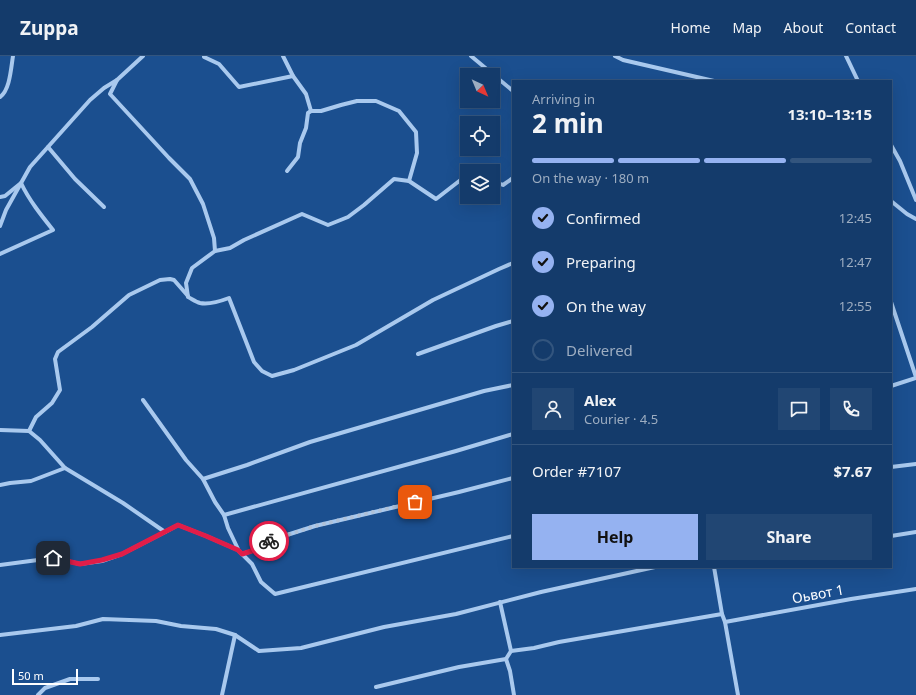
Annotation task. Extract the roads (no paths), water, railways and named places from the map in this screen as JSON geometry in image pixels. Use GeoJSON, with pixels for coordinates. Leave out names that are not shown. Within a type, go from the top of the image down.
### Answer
{"type":"FeatureCollection","features":[{"type":"Feature","properties":{"kind":"street"},"geometry":{"type":"LineString","coordinates":[[0,97],[6,90],[13,56]]}},
{"type":"Feature","properties":{"kind":"street"},"geometry":{"type":"LineString","coordinates":[[0,226],[6,210],[30,167],[90,100],[104,88],[117,80],[143,56]]}},
{"type":"Feature","properties":{"kind":"street"},"geometry":{"type":"LineString","coordinates":[[204,56],[219,64],[239,87],[293,76]]}},
{"type":"Feature","properties":{"kind":"street"},"geometry":{"type":"LineString","coordinates":[[283,56],[293,76],[306,94],[311,111]]}},
{"type":"Feature","properties":{"kind":"street"},"geometry":{"type":"LineString","coordinates":[[471,56],[512,90]]}},
{"type":"Feature","properties":{"kind":"street"},"geometry":{"type":"LineString","coordinates":[[615,56],[623,60],[710,80]]}},
{"type":"Feature","properties":{"kind":"street"},"geometry":{"type":"LineString","coordinates":[[846,56],[858,80]]}},
{"type":"Feature","properties":{"kind":"street"},"geometry":{"type":"LineString","coordinates":[[117,80],[110,94],[159,148],[190,179],[203,204],[214,238],[215,251]]}},
{"type":"Feature","properties":{"kind":"street"},"geometry":{"type":"LineString","coordinates":[[287,171],[298,157],[300,143],[306,128],[308,113],[311,111],[341,105],[376,100],[399,111],[416,132],[417,153],[409,181]]}},
{"type":"Feature","properties":{"kind":"street"},"geometry":{"type":"LineString","coordinates":[[48,147],[75,179],[104,207]]}},
{"type":"Feature","properties":{"kind":"street"},"geometry":{"type":"LineString","coordinates":[[892,147],[916,200]]}},
{"type":"Feature","properties":{"kind":"street"},"geometry":{"type":"LineString","coordinates":[[188,297],[186,283],[192,268],[215,251],[230,248],[244,240],[302,214],[328,225],[348,217],[394,179],[409,181],[436,198],[460,180]]}},
{"type":"Feature","properties":{"kind":"street"},"geometry":{"type":"LineString","coordinates":[[500,184],[503,185],[512,179]]}},
{"type":"Feature","properties":{"kind":"street"},"geometry":{"type":"LineString","coordinates":[[0,197],[5,196],[21,183]]}},
{"type":"Feature","properties":{"kind":"street"},"geometry":{"type":"LineString","coordinates":[[0,254],[53,230],[38,212],[21,183]]}},
{"type":"Feature","properties":{"kind":"street"},"geometry":{"type":"LineString","coordinates":[[892,202],[916,219]]}},
{"type":"Feature","properties":{"kind":"street"},"geometry":{"type":"LineString","coordinates":[[28,431],[36,417],[52,403],[60,390],[55,359],[58,352],[92,327],[129,295],[160,280],[174,280],[188,297],[200,303],[208,303],[229,298],[254,362],[262,371],[272,376],[294,370],[356,345],[433,300],[512,264]]}},
{"type":"Feature","properties":{"kind":"street"},"geometry":{"type":"LineString","coordinates":[[892,305],[916,378],[892,386]]}},
{"type":"Feature","properties":{"kind":"street"},"geometry":{"type":"LineString","coordinates":[[418,354],[512,321]]}},
{"type":"Feature","properties":{"kind":"street"},"geometry":{"type":"LineString","coordinates":[[203,479],[310,442],[484,391],[512,385]]}},
{"type":"Feature","properties":{"kind":"street"},"geometry":{"type":"LineString","coordinates":[[143,400],[186,460],[203,479],[215,502],[224,515],[238,550],[252,564],[261,582],[275,594],[512,536]]}},
{"type":"Feature","properties":{"kind":"street"},"geometry":{"type":"LineString","coordinates":[[0,430],[28,431],[40,440],[65,468],[123,503],[165,532]]}},
{"type":"Feature","properties":{"kind":"street"},"geometry":{"type":"LineString","coordinates":[[224,515],[512,434]]}},
{"type":"Feature","properties":{"kind":"street"},"geometry":{"type":"LineString","coordinates":[[892,467],[916,464]]}},
{"type":"Feature","properties":{"kind":"street"},"geometry":{"type":"LineString","coordinates":[[0,485],[31,481],[65,468]]}},
{"type":"Feature","properties":{"kind":"street"},"geometry":{"type":"LineString","coordinates":[[242,554],[255,550],[265,542],[315,526],[512,478]]}},
{"type":"Feature","properties":{"kind":"street"},"geometry":{"type":"LineString","coordinates":[[0,565],[53,558],[80,564],[102,560],[122,554],[178,525],[238,550]]}},
{"type":"Feature","properties":{"kind":"street"},"geometry":{"type":"LineString","coordinates":[[892,536],[916,532]]}},
{"type":"Feature","properties":{"kind":"street"},"geometry":{"type":"LineString","coordinates":[[0,635],[76,626],[103,619],[156,621],[181,626],[216,629],[236,635],[259,651],[301,648],[384,627],[456,614],[541,592],[650,568]]}},
{"type":"Feature","properties":{"kind":"street"},"geometry":{"type":"LineString","coordinates":[[714,568],[738,695]]}},
{"type":"Feature","properties":{"kind":"street","name":"Оьвот 1"},"geometry":{"type":"LineString","coordinates":[[725,622],[851,599],[916,589]]}},
{"type":"Feature","properties":{"kind":"street"},"geometry":{"type":"LineString","coordinates":[[376,687],[459,667],[506,659],[511,651],[500,602]]}},
{"type":"Feature","properties":{"kind":"street"},"geometry":{"type":"LineString","coordinates":[[511,651],[722,614]]}},
{"type":"Feature","properties":{"kind":"street"},"geometry":{"type":"LineString","coordinates":[[222,695],[236,635]]}},
{"type":"Feature","properties":{"kind":"street"},"geometry":{"type":"LineString","coordinates":[[506,659],[510,671],[514,695]]}},
{"type":"Feature","properties":{"kind":"street"},"geometry":{"type":"LineString","coordinates":[[38,695],[45,688],[70,680],[98,679]]}}]}
